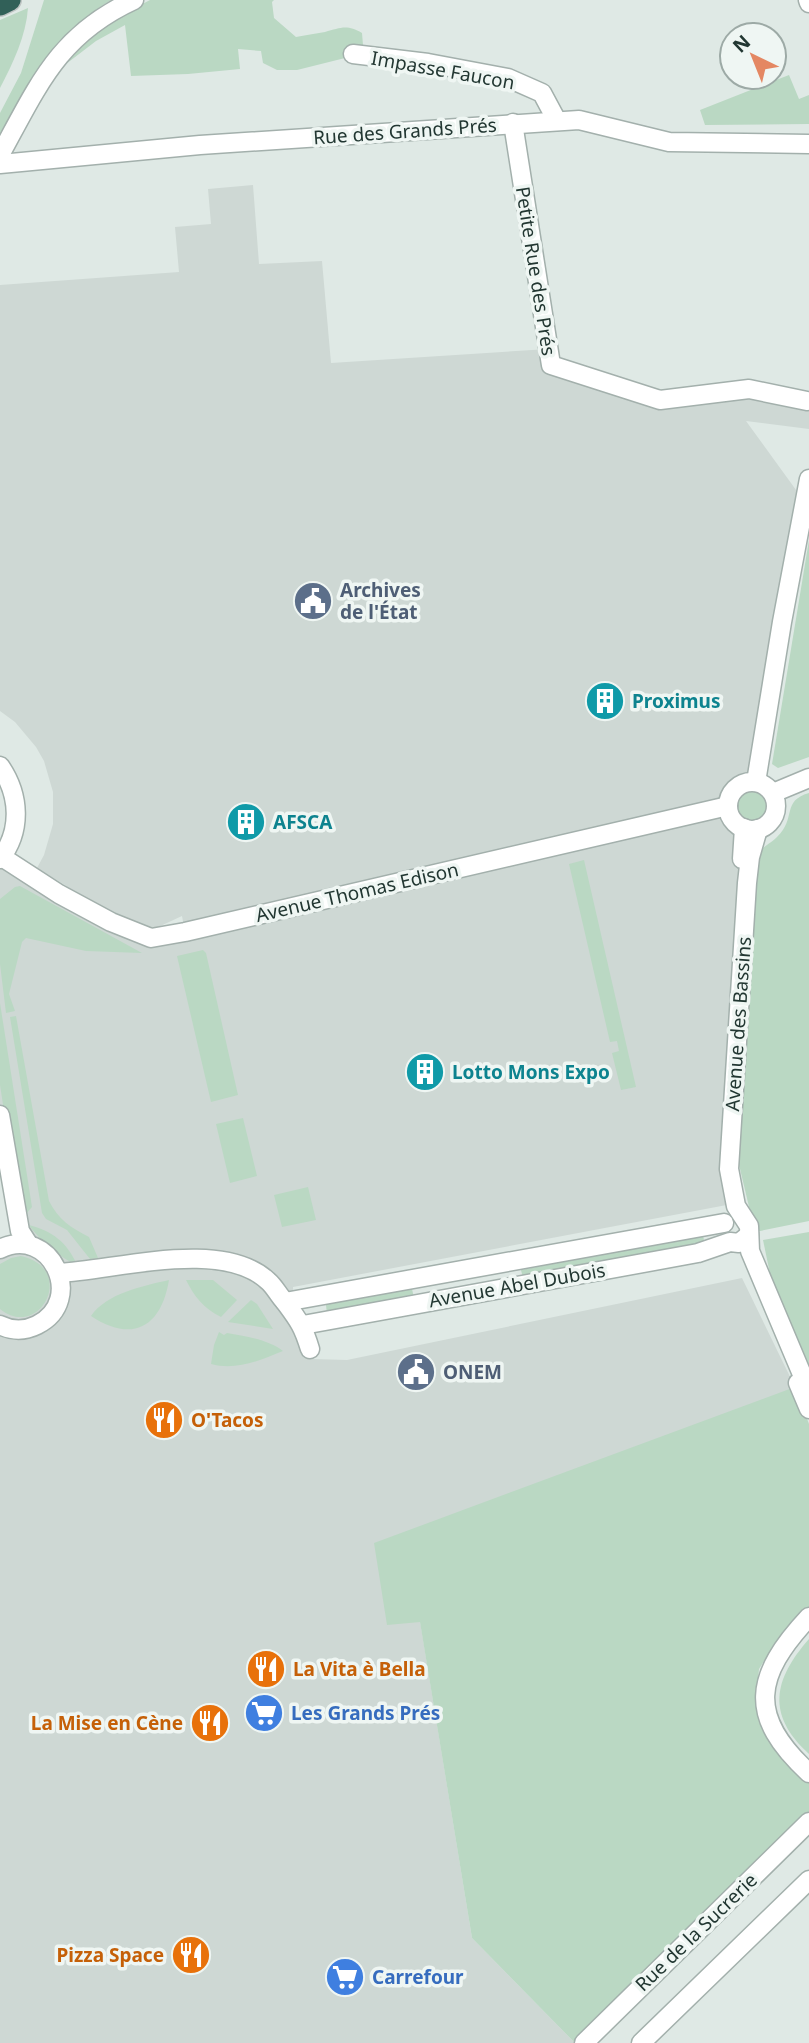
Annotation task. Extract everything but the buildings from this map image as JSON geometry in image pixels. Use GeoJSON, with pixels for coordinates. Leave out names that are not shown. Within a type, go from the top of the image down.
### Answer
{"type":"FeatureCollection","features":[{"type":"Feature","properties":{"kind":"highway"},"geometry":{"type":"LineString","coordinates":[[0,5],[10,0]]}},
{"type":"Feature","properties":{"kind":"street"},"geometry":{"type":"LineString","coordinates":[[0,155],[55,58],[92,24],[134,0]]}},
{"type":"Feature","properties":{"kind":"street","name":"Impasse Faucon"},"geometry":{"type":"LineString","coordinates":[[353,54],[428,63],[508,78],[542,93],[557,121]]}},
{"type":"Feature","properties":{"kind":"street","name":"Rue des Grands Prés"},"geometry":{"type":"LineString","coordinates":[[0,164],[200,145],[579,120],[668,142],[809,144]]}},
{"type":"Feature","properties":{"kind":"street","name":"Petite Rue des Prés"},"geometry":{"type":"LineString","coordinates":[[513,123],[551,365],[660,400],[749,389],[807,401]]}},
{"type":"Feature","properties":{"kind":"street"},"geometry":{"type":"LineString","coordinates":[[756,782],[809,479]]}},
{"type":"Feature","properties":{"kind":"street"},"geometry":{"type":"LineString","coordinates":[[0,766],[11,785],[16,809],[13,834],[1,858]]}},
{"type":"Feature","properties":{"kind":"street"},"geometry":{"type":"LineString","coordinates":[[751,828],[732,819],[728,806],[736,787],[756,782],[773,793],[809,778]]}},
{"type":"Feature","properties":{"kind":"street","name":"Avenue des Bassins"},"geometry":{"type":"LineString","coordinates":[[773,793],[774,814],[765,826],[751,828],[727,1052],[723,1169],[731,1230],[750,1251],[809,1391]]}},
{"type":"Feature","properties":{"kind":"street","name":"Avenue Thomas Edison"},"geometry":{"type":"LineString","coordinates":[[1,858],[86,910],[150,938],[728,806]]}},
{"type":"Feature","properties":{"kind":"street"},"geometry":{"type":"LineString","coordinates":[[0,1115],[20,1231],[29,1245]]}},
{"type":"Feature","properties":{"kind":"street"},"geometry":{"type":"LineString","coordinates":[[731,1230],[809,1409]]}},
{"type":"Feature","properties":{"kind":"street","name":"Avenue Abel Dubois"},"geometry":{"type":"LineString","coordinates":[[285,1302],[731,1230]]}},
{"type":"Feature","properties":{"kind":"street","name":"Avenue Abel Dubois"},"geometry":{"type":"LineString","coordinates":[[303,1325],[698,1253],[731,1230]]}},
{"type":"Feature","properties":{"kind":"street"},"geometry":{"type":"LineString","coordinates":[[0,1249],[18,1244],[29,1245],[51,1258],[59,1273],[61,1294],[51,1315],[30,1328],[17,1330],[2,1327]]}},
{"type":"Feature","properties":{"kind":"street"},"geometry":{"type":"LineString","coordinates":[[59,1273],[86,1272],[178,1259],[217,1259],[248,1268],[268,1281],[303,1325],[310,1349]]}},
{"type":"Feature","properties":{"kind":"street"},"geometry":{"type":"LineString","coordinates":[[809,1617],[779,1651],[771,1670],[765,1702],[765,1711],[780,1743],[809,1773]]}},
{"type":"Feature","properties":{"kind":"street"},"geometry":{"type":"LineString","coordinates":[[809,1628],[785,1654],[775,1681],[773,1715],[786,1739],[809,1764]]}},
{"type":"Feature","properties":{"kind":"street","name":"Rue de la Sucrerie"},"geometry":{"type":"LineString","coordinates":[[595,2039],[809,1822]]}},
{"type":"Feature","properties":{"kind":"street"},"geometry":{"type":"LineString","coordinates":[[641,2043],[809,1880]]}},
{"type":"Feature","properties":{"kind":"shaded area"},"geometry":{"type":"Polygon","coordinates":[[[253,185],[259,264],[322,261],[331,363],[548,349],[552,365],[660,400],[749,389],[809,401],[809,429],[746,421],[804,501],[763,731],[732,1204],[293,1287],[294,1314],[312,1359],[347,1360],[742,1278],[795,1387],[420,1621],[472,1938],[575,2043],[0,2043],[0,1249],[13,1244],[0,1164],[0,859],[150,938],[185,932],[182,916],[156,928],[134,926],[90,905],[37,868],[44,855],[53,824],[53,792],[44,761],[36,747],[15,722],[0,711],[0,285],[179,272],[175,227],[211,224],[208,189],[253,185]]]}},
{"type":"Feature","properties":{"kind":"green space"},"geometry":{"type":"Polygon","coordinates":[[[44,0],[111,0],[74,29],[45,63],[0,143],[0,113],[21,73],[44,0]]]}},
{"type":"Feature","properties":{"kind":"green space"},"geometry":{"type":"Polygon","coordinates":[[[150,0],[274,0],[274,18],[296,37],[348,28],[362,33],[363,45],[353,56],[297,70],[277,70],[263,63],[261,51],[238,49],[240,69],[131,76],[125,25],[96,41],[66,64],[105,28],[150,0]]]}},
{"type":"Feature","properties":{"kind":"green space"},"geometry":{"type":"Polygon","coordinates":[[[28,8],[22,39],[0,88],[0,20],[28,8]]]}},
{"type":"Feature","properties":{"kind":"green space"},"geometry":{"type":"Polygon","coordinates":[[[788,75],[799,99],[809,95],[809,124],[705,125],[700,110],[748,91],[788,91],[788,75]]]}},
{"type":"Feature","properties":{"kind":"green space"},"geometry":{"type":"Polygon","coordinates":[[[809,540],[809,757],[778,768],[772,764],[809,540]]]}},
{"type":"Feature","properties":{"kind":"green space"},"geometry":{"type":"Polygon","coordinates":[[[750,786],[764,791],[769,805],[764,819],[750,824],[736,819],[731,805],[736,791],[750,786]]]}},
{"type":"Feature","properties":{"kind":"green space"},"geometry":{"type":"Polygon","coordinates":[[[809,793],[809,1221],[755,1232],[736,1152],[758,858],[763,848],[783,830],[795,801],[809,793]]]}},
{"type":"Feature","properties":{"kind":"green space"},"geometry":{"type":"Polygon","coordinates":[[[584,860],[636,1087],[621,1090],[612,1053],[619,1051],[617,1041],[610,1042],[569,864],[584,860]]]}},
{"type":"Feature","properties":{"kind":"green space"},"geometry":{"type":"Polygon","coordinates":[[[20,886],[142,953],[86,951],[26,938],[22,942],[9,994],[15,1011],[6,1013],[0,964],[0,899],[20,886]]]}},
{"type":"Feature","properties":{"kind":"green space"},"geometry":{"type":"Polygon","coordinates":[[[203,950],[206,953],[238,1095],[211,1102],[177,956],[203,950]]]}},
{"type":"Feature","properties":{"kind":"green space"},"geometry":{"type":"Polygon","coordinates":[[[0,1003],[32,1207],[24,1216],[13,1170],[0,1085],[0,1003]]]}},
{"type":"Feature","properties":{"kind":"green space"},"geometry":{"type":"Polygon","coordinates":[[[16,1016],[49,1201],[66,1222],[89,1237],[98,1258],[90,1259],[67,1230],[46,1219],[42,1213],[10,1017],[16,1016]]]}},
{"type":"Feature","properties":{"kind":"green space"},"geometry":{"type":"Polygon","coordinates":[[[243,1118],[257,1176],[230,1183],[216,1124],[243,1118]]]}},
{"type":"Feature","properties":{"kind":"green space"},"geometry":{"type":"Polygon","coordinates":[[[308,1187],[316,1220],[282,1227],[274,1195],[308,1187]]]}},
{"type":"Feature","properties":{"kind":"green space"},"geometry":{"type":"Polygon","coordinates":[[[29,1225],[58,1239],[69,1250],[77,1265],[51,1248],[29,1225]]]}},
{"type":"Feature","properties":{"kind":"green space"},"geometry":{"type":"Polygon","coordinates":[[[809,1232],[809,1379],[774,1293],[763,1240],[809,1232]]]}},
{"type":"Feature","properties":{"kind":"green space"},"geometry":{"type":"Polygon","coordinates":[[[703,1235],[705,1246],[523,1278],[521,1270],[703,1235]]]}},
{"type":"Feature","properties":{"kind":"green space"},"geometry":{"type":"Polygon","coordinates":[[[21,1256],[38,1263],[47,1274],[50,1287],[39,1310],[28,1316],[14,1316],[0,1309],[0,1264],[21,1256]]]}},
{"type":"Feature","properties":{"kind":"green space"},"geometry":{"type":"Polygon","coordinates":[[[169,1280],[159,1310],[152,1320],[142,1326],[119,1329],[91,1316],[116,1296],[169,1280]]]}},
{"type":"Feature","properties":{"kind":"green space"},"geometry":{"type":"Polygon","coordinates":[[[186,1280],[213,1280],[237,1300],[221,1317],[200,1302],[186,1280]]]}},
{"type":"Feature","properties":{"kind":"green space"},"geometry":{"type":"Polygon","coordinates":[[[408,1287],[412,1289],[414,1298],[327,1314],[328,1303],[408,1287]]]}},
{"type":"Feature","properties":{"kind":"green space"},"geometry":{"type":"Polygon","coordinates":[[[251,1300],[257,1304],[273,1329],[228,1322],[251,1300]]]}},
{"type":"Feature","properties":{"kind":"green space"},"geometry":{"type":"Polygon","coordinates":[[[219,1332],[256,1339],[283,1351],[239,1365],[211,1364],[219,1332]]]}},
{"type":"Feature","properties":{"kind":"green space"},"geometry":{"type":"Polygon","coordinates":[[[795,1387],[809,1424],[809,1607],[774,1645],[759,1669],[756,1701],[760,1723],[809,1782],[809,1813],[575,2043],[472,1938],[420,1622],[387,1625],[374,1543],[795,1387]]]}},
{"type":"Feature","properties":{"kind":"green space"},"geometry":{"type":"Polygon","coordinates":[[[809,1639],[809,1754],[795,1740],[786,1725],[779,1697],[788,1669],[809,1639]]]}},
{"type":"Feature","properties":{"kind":"place","name":"Archives de l'État"},"geometry":{"type":"Point","coordinates":[313,601]}},
{"type":"Feature","properties":{"kind":"place","name":"Proximus"},"geometry":{"type":"Point","coordinates":[605,701]}},
{"type":"Feature","properties":{"kind":"place","name":"AFSCA"},"geometry":{"type":"Point","coordinates":[246,822]}},
{"type":"Feature","properties":{"kind":"place","name":"Lotto Mons Expo"},"geometry":{"type":"Point","coordinates":[425,1072]}},
{"type":"Feature","properties":{"kind":"place","name":"ONEM"},"geometry":{"type":"Point","coordinates":[416,1372]}},
{"type":"Feature","properties":{"kind":"place","name":"O'Tacos"},"geometry":{"type":"Point","coordinates":[164,1420]}},
{"type":"Feature","properties":{"kind":"place","name":"La Vita è Bella"},"geometry":{"type":"Point","coordinates":[266,1669]}},
{"type":"Feature","properties":{"kind":"place","name":"Les Grands Prés"},"geometry":{"type":"Point","coordinates":[264,1713]}},
{"type":"Feature","properties":{"kind":"place","name":"La Mise en Cène"},"geometry":{"type":"Point","coordinates":[210,1723]}},
{"type":"Feature","properties":{"kind":"place","name":"Pizza Space"},"geometry":{"type":"Point","coordinates":[191,1955]}},
{"type":"Feature","properties":{"kind":"place","name":"Carrefour"},"geometry":{"type":"Point","coordinates":[345,1977]}}]}
